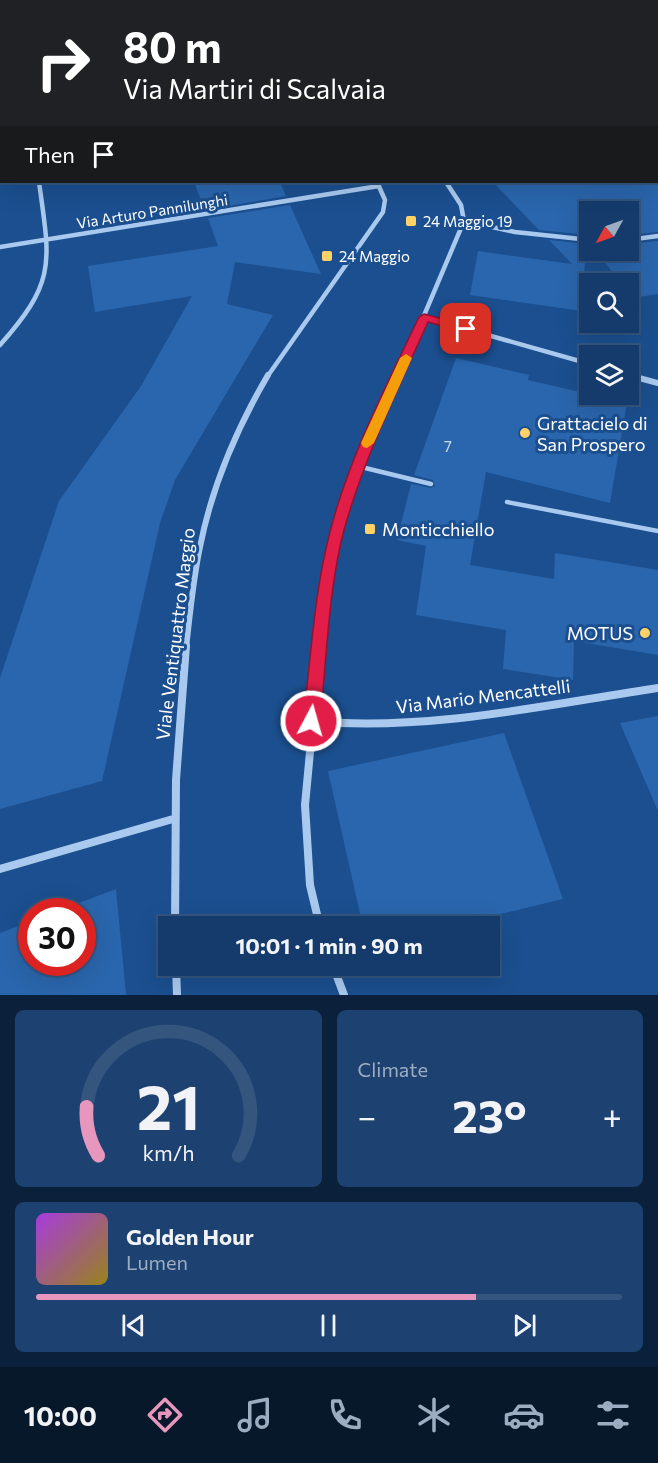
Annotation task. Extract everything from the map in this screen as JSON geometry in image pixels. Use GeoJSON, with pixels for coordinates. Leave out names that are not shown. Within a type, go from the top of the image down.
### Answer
{"type":"FeatureCollection","features":[{"type":"Feature","properties":{"kind":"street"},"geometry":{"type":"LineString","coordinates":[[0,345],[29,308],[48,258],[39,183]]}},
{"type":"Feature","properties":{"kind":"street"},"geometry":{"type":"LineString","coordinates":[[317,916],[310,885],[304,805],[327,585],[337,532],[357,466],[464,222],[465,212],[461,202],[447,183]]}},
{"type":"Feature","properties":{"kind":"street","name":"Via Arturo Pannilunghi"},"geometry":{"type":"LineString","coordinates":[[0,247],[378,184]]}},
{"type":"Feature","properties":{"kind":"street","name":"Viale Ventiquattro Maggio"},"geometry":{"type":"LineString","coordinates":[[175,916],[173,819],[179,701],[198,554],[214,493],[236,437],[265,380],[383,213],[385,200],[378,184]]}},
{"type":"Feature","properties":{"kind":"street"},"geometry":{"type":"LineString","coordinates":[[464,222],[515,232],[579,239]]}},
{"type":"Feature","properties":{"kind":"street"},"geometry":{"type":"LineString","coordinates":[[639,239],[658,236]]}},
{"type":"Feature","properties":{"kind":"street"},"geometry":{"type":"LineString","coordinates":[[424,317],[579,361]]}},
{"type":"Feature","properties":{"kind":"street"},"geometry":{"type":"LineString","coordinates":[[639,378],[658,383]]}},
{"type":"Feature","properties":{"kind":"street","name":"Via Mario Mencattelli"},"geometry":{"type":"LineString","coordinates":[[311,721],[355,725],[459,718],[658,688]]}},
{"type":"Feature","properties":{"kind":"street"},"geometry":{"type":"LineString","coordinates":[[0,868],[173,819]]}},
{"type":"Feature","properties":{"kind":"street"},"geometry":{"type":"LineString","coordinates":[[176,976],[177,995]]}},
{"type":"Feature","properties":{"kind":"street"},"geometry":{"type":"LineString","coordinates":[[337,976],[344,995]]}},
{"type":"Feature","properties":{"kind":"lane"},"geometry":{"type":"LineString","coordinates":[[357,466],[431,484]]}},
{"type":"Feature","properties":{"kind":"lane"},"geometry":{"type":"LineString","coordinates":[[507,502],[658,531]]}},
{"type":"Feature","properties":{"kind":"building"},"geometry":{"type":"Polygon","coordinates":[[[194,183],[280,183],[286,196],[205,210],[194,183]]]}},
{"type":"Feature","properties":{"kind":"building"},"geometry":{"type":"Polygon","coordinates":[[[494,183],[658,183],[658,232],[639,234],[639,201],[579,201],[579,234],[539,230],[494,183]]]}},
{"type":"Feature","properties":{"kind":"building"},"geometry":{"type":"Polygon","coordinates":[[[290,205],[321,274],[235,262],[227,304],[273,315],[175,480],[160,523],[102,781],[0,809],[0,678],[59,501],[141,386],[192,296],[95,312],[88,266],[218,246],[208,218],[290,205]]]}},
{"type":"Feature","properties":{"kind":"building"},"geometry":{"type":"Polygon","coordinates":[[[549,240],[579,243],[579,261],[585,261],[584,273],[579,273],[579,311],[470,295],[478,251],[572,264],[549,240]]]}},
{"type":"Feature","properties":{"kind":"building"},"geometry":{"type":"Polygon","coordinates":[[[658,241],[658,294],[639,297],[639,273],[613,273],[604,261],[639,261],[639,243],[658,241]]]}},
{"type":"Feature","properties":{"kind":"building"},"geometry":{"type":"Polygon","coordinates":[[[456,358],[529,375],[528,380],[579,392],[579,405],[627,405],[610,503],[486,472],[470,565],[554,579],[555,553],[658,570],[658,655],[574,641],[573,680],[503,669],[506,630],[416,615],[426,546],[397,540],[411,484],[431,488],[435,486],[433,480],[414,475],[456,358]]]}},
{"type":"Feature","properties":{"kind":"building"},"geometry":{"type":"Polygon","coordinates":[[[658,716],[658,811],[620,723],[658,716]]]}},
{"type":"Feature","properties":{"kind":"building"},"geometry":{"type":"Polygon","coordinates":[[[504,733],[563,899],[492,916],[361,916],[328,771],[504,733]]]}},
{"type":"Feature","properties":{"kind":"building"},"geometry":{"type":"Polygon","coordinates":[[[116,889],[126,995],[0,995],[0,933],[18,926],[18,976],[96,976],[96,898],[92,898],[116,889]]]}},
{"type":"Feature","properties":{"kind":"slow traffic"},"geometry":{"type":"LineString","coordinates":[[367,443],[406,358]]}},
{"type":"Feature","properties":{"kind":"place","name":"24 Maggio 19"},"geometry":{"type":"Point","coordinates":[411,221]}},
{"type":"Feature","properties":{"kind":"place","name":"24 Maggio"},"geometry":{"type":"Point","coordinates":[327,256]}},
{"type":"Feature","properties":{"kind":"place","name":"Grattacielo di San Prospero"},"geometry":{"type":"Point","coordinates":[525,433]}},
{"type":"Feature","properties":{"kind":"place","name":"Monticchiello"},"geometry":{"type":"Point","coordinates":[370,529]}},
{"type":"Feature","properties":{"kind":"place","name":"MOTUS"},"geometry":{"type":"Point","coordinates":[645,633]}},
{"type":"Feature","properties":{"kind":"route"},"geometry":{"type":"LineString","coordinates":[[311,721],[327,585],[337,532],[357,466],[424,317],[466,329]]}}]}
